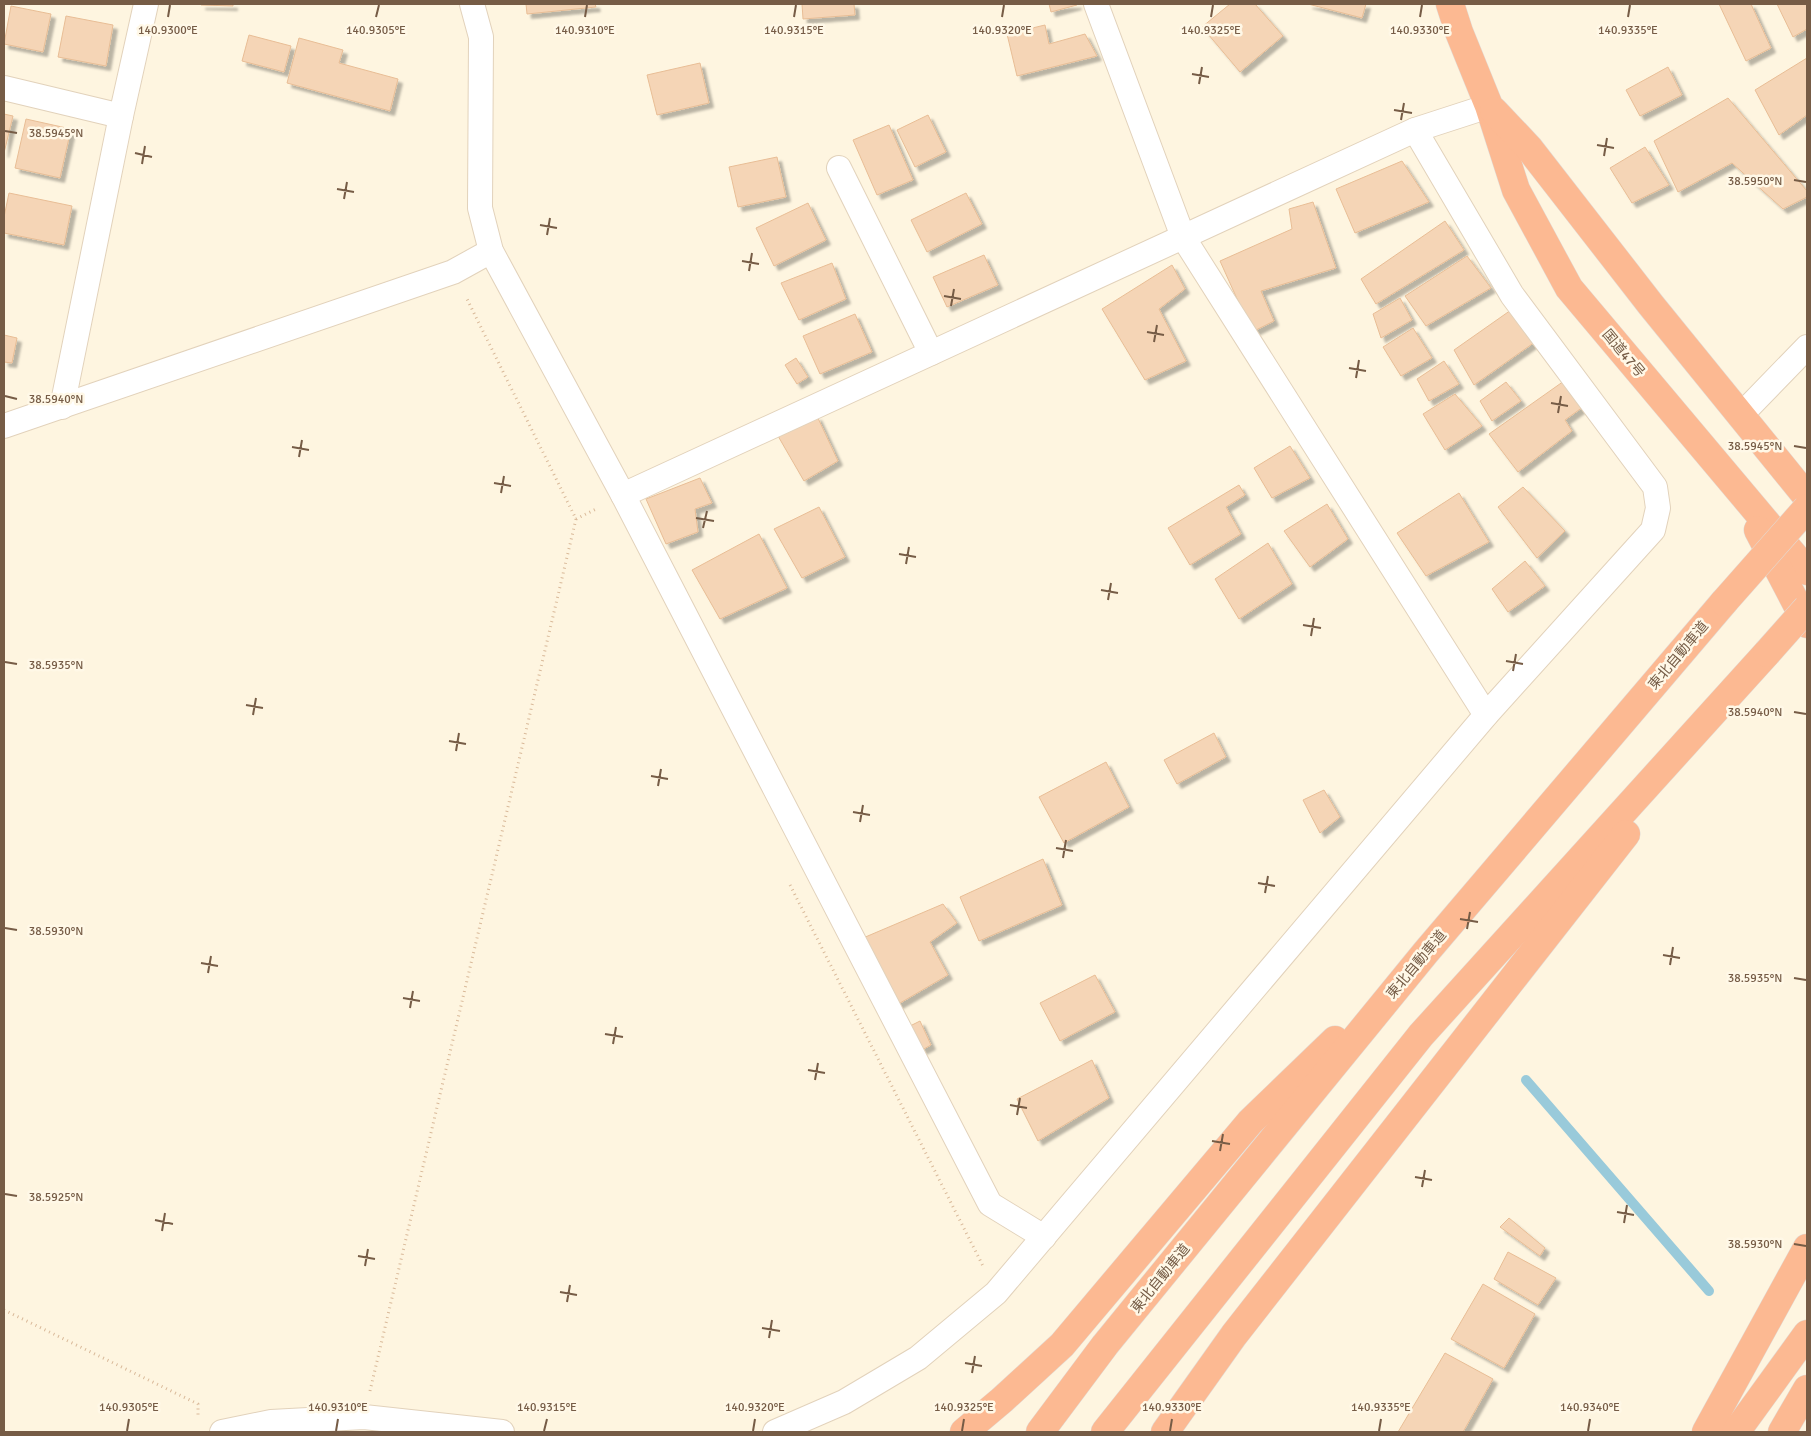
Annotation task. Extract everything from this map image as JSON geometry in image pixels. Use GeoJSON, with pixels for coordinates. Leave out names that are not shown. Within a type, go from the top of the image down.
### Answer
{"type":"FeatureCollection","features":[{"type":"Feature","properties":{"kind":"highway","name":"国道47号"},"geometry":{"type":"LineString","coordinates":[[1450,4],[1459,32],[1490,106],[1516,190],[1570,288],[1807,571]]}},
{"type":"Feature","properties":{"kind":"highway","name":"国道47号"},"geometry":{"type":"LineString","coordinates":[[1490,106],[1529,148],[1651,305],[1807,497]]}},
{"type":"Feature","properties":{"kind":"highway"},"geometry":{"type":"LineString","coordinates":[[1735,486],[1807,624]]}},
{"type":"Feature","properties":{"kind":"highway","name":"東北自動車道"},"geometry":{"type":"LineString","coordinates":[[1040,1432],[1105,1345],[1426,952],[1724,602],[1807,508]]}},
{"type":"Feature","properties":{"kind":"highway"},"geometry":{"type":"LineString","coordinates":[[1105,1432],[1421,1035],[1807,608]]}},
{"type":"Feature","properties":{"kind":"highway"},"geometry":{"type":"LineString","coordinates":[[1165,1432],[1234,1335],[1767,654]]}},
{"type":"Feature","properties":{"kind":"highway"},"geometry":{"type":"LineString","coordinates":[[964,1432],[1062,1345],[1250,1122],[1426,952]]}},
{"type":"Feature","properties":{"kind":"highway"},"geometry":{"type":"LineString","coordinates":[[1706,1432],[1807,1248]]}},
{"type":"Feature","properties":{"kind":"highway"},"geometry":{"type":"LineString","coordinates":[[1736,1432],[1807,1334]]}},
{"type":"Feature","properties":{"kind":"highway"},"geometry":{"type":"LineString","coordinates":[[1782,1432],[1807,1389]]}},
{"type":"Feature","properties":{"kind":"street"},"geometry":{"type":"LineString","coordinates":[[62,407],[121,116],[146,4]]}},
{"type":"Feature","properties":{"kind":"street"},"geometry":{"type":"LineString","coordinates":[[472,4],[480,37],[480,208],[491,251],[622,495],[990,1204],[1044,1237]]}},
{"type":"Feature","properties":{"kind":"street"},"geometry":{"type":"LineString","coordinates":[[1096,4],[1182,237],[1486,714]]}},
{"type":"Feature","properties":{"kind":"street"},"geometry":{"type":"LineString","coordinates":[[4,88],[121,116]]}},
{"type":"Feature","properties":{"kind":"street"},"geometry":{"type":"LineString","coordinates":[[622,495],[1415,130],[1490,106]]}},
{"type":"Feature","properties":{"kind":"street"},"geometry":{"type":"LineString","coordinates":[[775,1432],[844,1402],[918,1358],[996,1293],[1486,714],[1653,530],[1658,508],[1655,487],[1512,295],[1415,130]]}},
{"type":"Feature","properties":{"kind":"street"},"geometry":{"type":"LineString","coordinates":[[839,168],[931,353]]}},
{"type":"Feature","properties":{"kind":"street"},"geometry":{"type":"LineString","coordinates":[[4,426],[453,272],[491,251]]}},
{"type":"Feature","properties":{"kind":"street"},"geometry":{"type":"LineString","coordinates":[[1741,415],[1807,347]]}},
{"type":"Feature","properties":{"kind":"street"},"geometry":{"type":"LineString","coordinates":[[222,1432],[271,1422],[364,1417],[502,1432]]}},
{"type":"Feature","properties":{"kind":"path"},"geometry":{"type":"LineString","coordinates":[[364,1417],[576,520],[453,272]]}},
{"type":"Feature","properties":{"kind":"path"},"geometry":{"type":"LineString","coordinates":[[787,878],[996,1293]]}},
{"type":"Feature","properties":{"kind":"path"},"geometry":{"type":"LineString","coordinates":[[4,1310],[198,1404],[198,1423]]}},
{"type":"Feature","properties":{"kind":"building"},"geometry":{"type":"Polygon","coordinates":[[[233,4],[233,6],[201,5],[233,4]]]}},
{"type":"Feature","properties":{"kind":"building"},"geometry":{"type":"Polygon","coordinates":[[[526,4],[595,4],[596,7],[527,14],[526,4]]]}},
{"type":"Feature","properties":{"kind":"building"},"geometry":{"type":"Polygon","coordinates":[[[802,4],[854,4],[855,15],[803,19],[802,4]]]}},
{"type":"Feature","properties":{"kind":"building"},"geometry":{"type":"Polygon","coordinates":[[[1049,4],[1077,4],[1077,5],[1051,12],[1049,4]]]}},
{"type":"Feature","properties":{"kind":"building"},"geometry":{"type":"Polygon","coordinates":[[[1230,4],[1255,4],[1283,36],[1240,72],[1202,27],[1230,4]]]}},
{"type":"Feature","properties":{"kind":"building"},"geometry":{"type":"Polygon","coordinates":[[[1308,4],[1366,4],[1362,18],[1308,4]]]}},
{"type":"Feature","properties":{"kind":"building"},"geometry":{"type":"Polygon","coordinates":[[[1719,4],[1751,4],[1771,48],[1746,61],[1719,4]]]}},
{"type":"Feature","properties":{"kind":"building"},"geometry":{"type":"Polygon","coordinates":[[[1777,4],[1807,4],[1807,29],[1793,37],[1777,4]]]}},
{"type":"Feature","properties":{"kind":"building"},"geometry":{"type":"Polygon","coordinates":[[[11,6],[51,14],[43,52],[4,44],[11,6]]]}},
{"type":"Feature","properties":{"kind":"building"},"geometry":{"type":"Polygon","coordinates":[[[66,16],[113,25],[106,66],[58,57],[66,16]]]}},
{"type":"Feature","properties":{"kind":"building"},"geometry":{"type":"Polygon","coordinates":[[[1045,25],[1049,44],[1085,34],[1097,56],[1017,76],[1007,34],[1045,25]]]}},
{"type":"Feature","properties":{"kind":"building"},"geometry":{"type":"Polygon","coordinates":[[[249,35],[291,46],[284,72],[242,61],[249,35]]]}},
{"type":"Feature","properties":{"kind":"building"},"geometry":{"type":"Polygon","coordinates":[[[299,38],[343,50],[339,63],[398,79],[390,111],[287,83],[299,38]]]}},
{"type":"Feature","properties":{"kind":"building"},"geometry":{"type":"Polygon","coordinates":[[[1807,58],[1807,115],[1779,135],[1755,90],[1807,58]]]}},
{"type":"Feature","properties":{"kind":"building"},"geometry":{"type":"Polygon","coordinates":[[[700,63],[709,103],[657,115],[647,75],[700,63]]]}},
{"type":"Feature","properties":{"kind":"building"},"geometry":{"type":"Polygon","coordinates":[[[1668,67],[1682,95],[1640,116],[1626,90],[1668,67]]]}},
{"type":"Feature","properties":{"kind":"building"},"geometry":{"type":"Polygon","coordinates":[[[1728,98],[1807,191],[1807,197],[1783,209],[1732,163],[1678,192],[1654,141],[1728,98]]]}},
{"type":"Feature","properties":{"kind":"building"},"geometry":{"type":"Polygon","coordinates":[[[4,114],[13,116],[4,153],[4,114]]]}},
{"type":"Feature","properties":{"kind":"building"},"geometry":{"type":"Polygon","coordinates":[[[928,115],[946,152],[915,167],[897,130],[928,115]]]}},
{"type":"Feature","properties":{"kind":"building"},"geometry":{"type":"Polygon","coordinates":[[[26,119],[71,129],[60,178],[15,168],[26,119]]]}},
{"type":"Feature","properties":{"kind":"building"},"geometry":{"type":"Polygon","coordinates":[[[889,125],[913,180],[877,195],[853,140],[889,125]]]}},
{"type":"Feature","properties":{"kind":"building"},"geometry":{"type":"Polygon","coordinates":[[[1645,147],[1669,185],[1632,203],[1610,168],[1645,147]]]}},
{"type":"Feature","properties":{"kind":"building"},"geometry":{"type":"Polygon","coordinates":[[[777,157],[786,197],[738,207],[729,167],[777,157]]]}},
{"type":"Feature","properties":{"kind":"building"},"geometry":{"type":"Polygon","coordinates":[[[1402,161],[1429,202],[1355,233],[1336,189],[1402,161]]]}},
{"type":"Feature","properties":{"kind":"building"},"geometry":{"type":"Polygon","coordinates":[[[9,193],[72,206],[64,245],[4,233],[4,217],[9,193]]]}},
{"type":"Feature","properties":{"kind":"building"},"geometry":{"type":"Polygon","coordinates":[[[966,193],[982,224],[927,252],[911,220],[966,193]]]}},
{"type":"Feature","properties":{"kind":"building"},"geometry":{"type":"Polygon","coordinates":[[[1313,202],[1336,268],[1261,291],[1274,321],[1252,332],[1220,261],[1292,229],[1289,209],[1313,202]]]}},
{"type":"Feature","properties":{"kind":"building"},"geometry":{"type":"Polygon","coordinates":[[[808,203],[826,240],[774,266],[756,228],[808,203]]]}},
{"type":"Feature","properties":{"kind":"building"},"geometry":{"type":"Polygon","coordinates":[[[1445,221],[1464,250],[1376,304],[1361,279],[1445,221]]]}},
{"type":"Feature","properties":{"kind":"building"},"geometry":{"type":"Polygon","coordinates":[[[984,255],[998,285],[947,307],[933,277],[984,255]]]}},
{"type":"Feature","properties":{"kind":"building"},"geometry":{"type":"Polygon","coordinates":[[[1467,256],[1491,288],[1426,326],[1405,296],[1467,256]]]}},
{"type":"Feature","properties":{"kind":"building"},"geometry":{"type":"Polygon","coordinates":[[[832,263],[846,299],[799,320],[781,283],[832,263]]]}},
{"type":"Feature","properties":{"kind":"building"},"geometry":{"type":"Polygon","coordinates":[[[1172,265],[1185,289],[1159,309],[1186,361],[1145,380],[1102,309],[1172,265]]]}},
{"type":"Feature","properties":{"kind":"building"},"geometry":{"type":"Polygon","coordinates":[[[1400,298],[1412,320],[1381,338],[1373,314],[1400,298]]]}},
{"type":"Feature","properties":{"kind":"building"},"geometry":{"type":"Polygon","coordinates":[[[1511,310],[1535,342],[1474,385],[1454,350],[1511,310]]]}},
{"type":"Feature","properties":{"kind":"building"},"geometry":{"type":"Polygon","coordinates":[[[855,314],[872,352],[820,374],[803,336],[855,314]]]}},
{"type":"Feature","properties":{"kind":"building"},"geometry":{"type":"Polygon","coordinates":[[[1413,328],[1432,358],[1401,376],[1383,347],[1413,328]]]}},
{"type":"Feature","properties":{"kind":"building"},"geometry":{"type":"Polygon","coordinates":[[[4,335],[17,338],[12,363],[4,362],[4,335]]]}},
{"type":"Feature","properties":{"kind":"building"},"geometry":{"type":"Polygon","coordinates":[[[796,358],[808,377],[797,384],[785,365],[796,358]]]}},
{"type":"Feature","properties":{"kind":"building"},"geometry":{"type":"Polygon","coordinates":[[[1444,361],[1459,384],[1429,401],[1417,379],[1444,361]]]}},
{"type":"Feature","properties":{"kind":"building"},"geometry":{"type":"Polygon","coordinates":[[[1564,381],[1583,407],[1565,420],[1572,431],[1518,472],[1489,434],[1564,381]]]}},
{"type":"Feature","properties":{"kind":"building"},"geometry":{"type":"Polygon","coordinates":[[[1506,382],[1521,401],[1492,421],[1480,401],[1506,382]]]}},
{"type":"Feature","properties":{"kind":"building"},"geometry":{"type":"Polygon","coordinates":[[[1455,394],[1482,426],[1445,450],[1423,414],[1455,394]]]}},
{"type":"Feature","properties":{"kind":"building"},"geometry":{"type":"Polygon","coordinates":[[[817,416],[838,461],[804,481],[778,436],[817,416]]]}},
{"type":"Feature","properties":{"kind":"building"},"geometry":{"type":"Polygon","coordinates":[[[1290,446],[1310,478],[1272,498],[1254,468],[1290,446]]]}},
{"type":"Feature","properties":{"kind":"building"},"geometry":{"type":"Polygon","coordinates":[[[700,478],[712,503],[695,509],[698,532],[666,544],[646,499],[700,478]]]}},
{"type":"Feature","properties":{"kind":"building"},"geometry":{"type":"Polygon","coordinates":[[[1239,485],[1245,495],[1226,507],[1241,534],[1190,565],[1168,528],[1239,485]]]}},
{"type":"Feature","properties":{"kind":"building"},"geometry":{"type":"Polygon","coordinates":[[[1523,487],[1565,531],[1537,558],[1498,507],[1523,487]]]}},
{"type":"Feature","properties":{"kind":"building"},"geometry":{"type":"Polygon","coordinates":[[[1459,493],[1489,542],[1426,576],[1397,533],[1459,493]]]}},
{"type":"Feature","properties":{"kind":"building"},"geometry":{"type":"Polygon","coordinates":[[[1327,504],[1348,539],[1310,567],[1284,531],[1327,504]]]}},
{"type":"Feature","properties":{"kind":"building"},"geometry":{"type":"Polygon","coordinates":[[[819,507],[845,557],[802,578],[774,529],[819,507]]]}},
{"type":"Feature","properties":{"kind":"building"},"geometry":{"type":"Polygon","coordinates":[[[759,534],[787,588],[720,619],[692,570],[759,534]]]}},
{"type":"Feature","properties":{"kind":"building"},"geometry":{"type":"Polygon","coordinates":[[[1268,543],[1292,584],[1239,619],[1215,579],[1268,543]]]}},
{"type":"Feature","properties":{"kind":"building"},"geometry":{"type":"Polygon","coordinates":[[[1525,561],[1545,586],[1508,612],[1492,589],[1525,561]]]}},
{"type":"Feature","properties":{"kind":"building"},"geometry":{"type":"Polygon","coordinates":[[[1214,733],[1226,757],[1177,784],[1164,760],[1214,733]]]}},
{"type":"Feature","properties":{"kind":"building"},"geometry":{"type":"Polygon","coordinates":[[[1106,762],[1129,807],[1064,843],[1039,797],[1106,762]]]}},
{"type":"Feature","properties":{"kind":"building"},"geometry":{"type":"Polygon","coordinates":[[[1324,790],[1340,817],[1320,833],[1303,800],[1324,790]]]}},
{"type":"Feature","properties":{"kind":"building"},"geometry":{"type":"Polygon","coordinates":[[[1043,859],[1062,905],[979,941],[960,897],[1043,859]]]}},
{"type":"Feature","properties":{"kind":"building"},"geometry":{"type":"Polygon","coordinates":[[[943,904],[957,923],[930,942],[948,975],[895,1006],[863,938],[943,904]]]}},
{"type":"Feature","properties":{"kind":"building"},"geometry":{"type":"Polygon","coordinates":[[[1095,975],[1115,1012],[1060,1041],[1040,1003],[1095,975]]]}},
{"type":"Feature","properties":{"kind":"building"},"geometry":{"type":"Polygon","coordinates":[[[920,1021],[931,1045],[922,1050],[908,1027],[920,1021]]]}},
{"type":"Feature","properties":{"kind":"building"},"geometry":{"type":"Polygon","coordinates":[[[1092,1060],[1109,1098],[1038,1141],[1017,1099],[1092,1060]]]}},
{"type":"Feature","properties":{"kind":"building"},"geometry":{"type":"Polygon","coordinates":[[[1509,1218],[1545,1248],[1540,1256],[1500,1227],[1509,1218]]]}},
{"type":"Feature","properties":{"kind":"building"},"geometry":{"type":"Polygon","coordinates":[[[1508,1252],[1556,1278],[1538,1305],[1494,1279],[1508,1252]]]}},
{"type":"Feature","properties":{"kind":"building"},"geometry":{"type":"Polygon","coordinates":[[[1483,1284],[1535,1314],[1504,1368],[1451,1339],[1483,1284]]]}},
{"type":"Feature","properties":{"kind":"building"},"geometry":{"type":"Polygon","coordinates":[[[1445,1353],[1493,1379],[1463,1432],[1398,1432],[1445,1353]]]}},
{"type":"Feature","properties":{"kind":"waterway"},"geometry":{"type":"LineString","coordinates":[[1526,1080],[1709,1291]]}}]}
